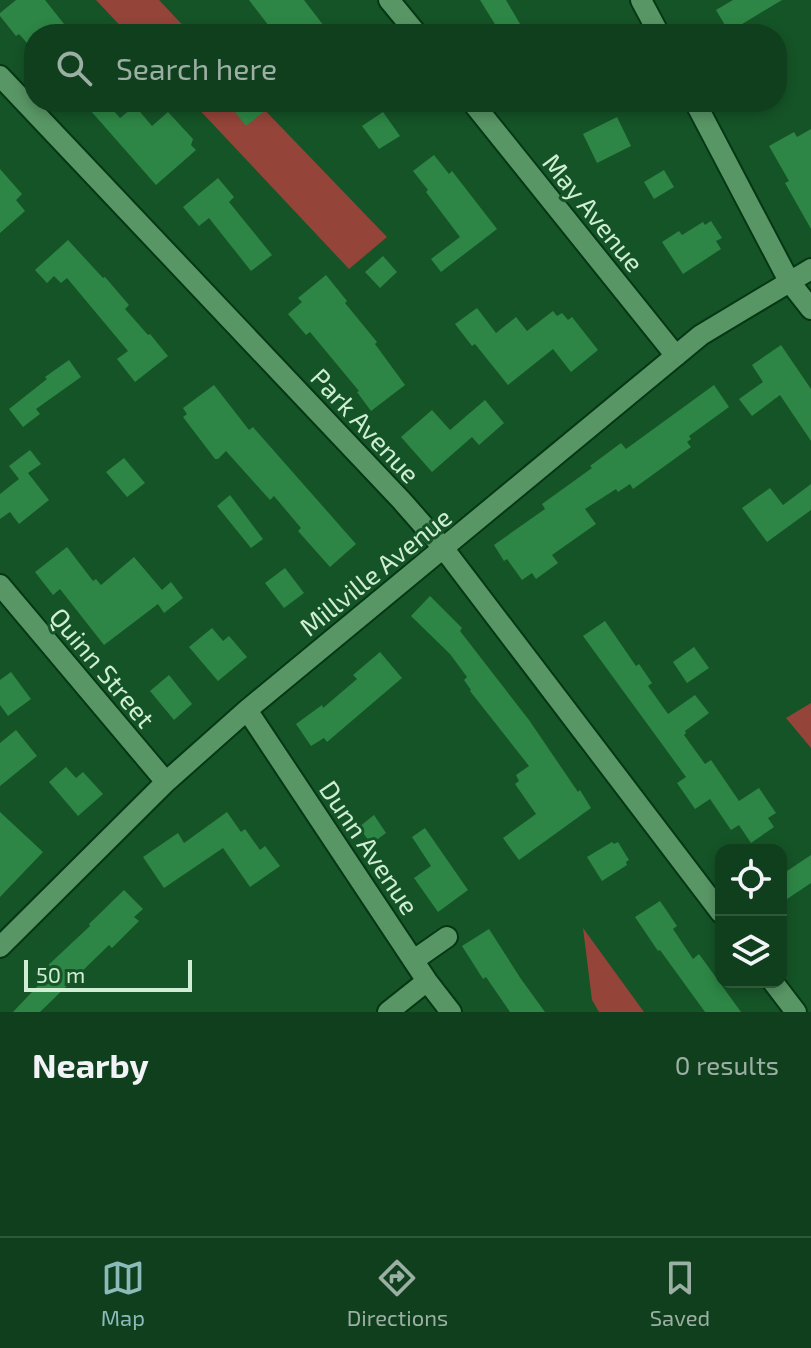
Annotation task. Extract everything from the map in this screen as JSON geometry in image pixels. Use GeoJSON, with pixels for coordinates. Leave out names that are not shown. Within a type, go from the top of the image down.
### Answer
{"type":"FeatureCollection","features":[{"type":"Feature","properties":{"kind":"street"},"geometry":{"type":"LineString","coordinates":[[389,0],[409,24]]}},
{"type":"Feature","properties":{"kind":"street"},"geometry":{"type":"LineString","coordinates":[[641,0],[654,24]]}},
{"type":"Feature","properties":{"kind":"street","name":"Park Avenue"},"geometry":{"type":"LineString","coordinates":[[0,76],[24,101]]}},
{"type":"Feature","properties":{"kind":"street","name":"Park Avenue"},"geometry":{"type":"LineString","coordinates":[[34,112],[444,549],[715,905]]}},
{"type":"Feature","properties":{"kind":"street","name":"May Avenue"},"geometry":{"type":"LineString","coordinates":[[480,112],[676,356]]}},
{"type":"Feature","properties":{"kind":"street"},"geometry":{"type":"LineString","coordinates":[[700,112],[789,281],[811,309]]}},
{"type":"Feature","properties":{"kind":"street","name":"Millville Avenue"},"geometry":{"type":"LineString","coordinates":[[0,947],[166,782],[247,710],[701,335],[811,269]]}},
{"type":"Feature","properties":{"kind":"street","name":"Quinn Street"},"geometry":{"type":"LineString","coordinates":[[0,585],[166,782]]}},
{"type":"Feature","properties":{"kind":"street","name":"Dunn Avenue"},"geometry":{"type":"LineString","coordinates":[[247,710],[427,981],[451,1012]]}},
{"type":"Feature","properties":{"kind":"street"},"geometry":{"type":"LineString","coordinates":[[414,960],[447,937]]}},
{"type":"Feature","properties":{"kind":"street"},"geometry":{"type":"LineString","coordinates":[[388,1012],[427,981]]}},
{"type":"Feature","properties":{"kind":"street"},"geometry":{"type":"LineString","coordinates":[[778,988],[796,1012]]}},
{"type":"Feature","properties":{"kind":"shaded area"},"geometry":{"type":"Polygon","coordinates":[[[96,0],[159,0],[182,24],[119,24],[96,0]]]}},
{"type":"Feature","properties":{"kind":"shaded area"},"geometry":{"type":"Polygon","coordinates":[[[201,112],[267,112],[387,237],[349,269],[201,112]]]}},
{"type":"Feature","properties":{"kind":"shaded area"},"geometry":{"type":"Polygon","coordinates":[[[811,703],[811,748],[786,718],[811,703]]]}},
{"type":"Feature","properties":{"kind":"shaded area"},"geometry":{"type":"Polygon","coordinates":[[[583,928],[644,1012],[599,1012],[592,1000],[583,928]]]}},
{"type":"Feature","properties":{"kind":"building"},"geometry":{"type":"Polygon","coordinates":[[[16,0],[45,0],[64,24],[24,24],[24,40],[19,34],[16,36],[0,13],[16,0]]]}},
{"type":"Feature","properties":{"kind":"building"},"geometry":{"type":"Polygon","coordinates":[[[249,0],[304,0],[322,24],[267,24],[249,0]]]}},
{"type":"Feature","properties":{"kind":"building"},"geometry":{"type":"Polygon","coordinates":[[[480,0],[506,0],[520,24],[495,24],[480,0]]]}},
{"type":"Feature","properties":{"kind":"building"},"geometry":{"type":"Polygon","coordinates":[[[733,0],[782,0],[742,24],[724,24],[716,10],[733,0]]]}},
{"type":"Feature","properties":{"kind":"building"},"geometry":{"type":"Polygon","coordinates":[[[92,112],[115,112],[120,118],[128,112],[140,112],[152,126],[168,112],[193,139],[191,145],[196,150],[156,185],[92,112]]]}},
{"type":"Feature","properties":{"kind":"building"},"geometry":{"type":"Polygon","coordinates":[[[235,112],[264,112],[246,126],[235,112]]]}},
{"type":"Feature","properties":{"kind":"building"},"geometry":{"type":"Polygon","coordinates":[[[383,112],[400,136],[379,149],[362,126],[383,112]]]}},
{"type":"Feature","properties":{"kind":"building"},"geometry":{"type":"Polygon","coordinates":[[[617,117],[631,146],[597,163],[583,134],[617,117]]]}},
{"type":"Feature","properties":{"kind":"building"},"geometry":{"type":"Polygon","coordinates":[[[811,129],[811,229],[785,183],[789,181],[769,146],[794,132],[797,137],[811,129]]]}},
{"type":"Feature","properties":{"kind":"building"},"geometry":{"type":"Polygon","coordinates":[[[434,155],[449,174],[452,171],[497,229],[441,272],[431,259],[460,237],[413,171],[434,155]]]}},
{"type":"Feature","properties":{"kind":"building"},"geometry":{"type":"Polygon","coordinates":[[[0,169],[22,194],[16,200],[25,211],[0,233],[0,169]]]}},
{"type":"Feature","properties":{"kind":"building"},"geometry":{"type":"Polygon","coordinates":[[[664,170],[674,187],[654,199],[644,182],[664,170]]]}},
{"type":"Feature","properties":{"kind":"building"},"geometry":{"type":"Polygon","coordinates":[[[218,178],[234,197],[229,202],[272,255],[251,271],[209,218],[199,226],[183,207],[218,178]]]}},
{"type":"Feature","properties":{"kind":"building"},"geometry":{"type":"Polygon","coordinates":[[[711,221],[722,238],[716,241],[721,249],[683,274],[662,242],[679,231],[682,235],[703,222],[705,225],[711,221]]]}},
{"type":"Feature","properties":{"kind":"building"},"geometry":{"type":"Polygon","coordinates":[[[68,240],[105,277],[129,305],[125,309],[168,356],[135,382],[117,359],[128,351],[67,278],[61,283],[54,276],[47,283],[35,270],[68,240]]]}},
{"type":"Feature","properties":{"kind":"building"},"geometry":{"type":"Polygon","coordinates":[[[383,256],[397,272],[380,288],[365,272],[383,256]]]}},
{"type":"Feature","properties":{"kind":"building"},"geometry":{"type":"Polygon","coordinates":[[[326,275],[405,385],[371,411],[359,391],[310,332],[306,335],[288,314],[302,302],[298,298],[326,275]]]}},
{"type":"Feature","properties":{"kind":"building"},"geometry":{"type":"Polygon","coordinates":[[[477,308],[496,333],[516,317],[527,331],[553,311],[557,316],[562,313],[568,320],[572,317],[598,350],[571,372],[553,349],[508,385],[455,324],[477,308]]]}},
{"type":"Feature","properties":{"kind":"building"},"geometry":{"type":"Polygon","coordinates":[[[781,345],[811,389],[811,441],[780,395],[752,416],[739,399],[763,382],[752,365],[781,345]]]}},
{"type":"Feature","properties":{"kind":"building"},"geometry":{"type":"Polygon","coordinates":[[[69,360],[81,377],[36,409],[40,414],[23,427],[9,409],[69,360]]]}},
{"type":"Feature","properties":{"kind":"building"},"geometry":{"type":"Polygon","coordinates":[[[214,385],[249,430],[253,427],[356,544],[330,567],[298,531],[301,528],[274,496],[270,500],[226,451],[215,459],[183,417],[187,414],[183,408],[214,385]]]}},
{"type":"Feature","properties":{"kind":"building"},"geometry":{"type":"Polygon","coordinates":[[[714,385],[729,407],[689,436],[691,439],[687,442],[691,447],[633,489],[630,484],[618,492],[616,489],[585,509],[596,524],[552,555],[558,563],[536,579],[532,573],[522,580],[507,559],[504,561],[494,545],[545,509],[542,504],[621,443],[626,449],[714,385]]]}},
{"type":"Feature","properties":{"kind":"building"},"geometry":{"type":"Polygon","coordinates":[[[485,400],[504,423],[479,445],[472,437],[432,472],[401,437],[432,410],[450,430],[485,400]]]}},
{"type":"Feature","properties":{"kind":"building"},"geometry":{"type":"Polygon","coordinates":[[[30,450],[41,464],[28,473],[49,500],[19,524],[10,512],[0,519],[0,494],[19,479],[9,466],[30,450]]]}},
{"type":"Feature","properties":{"kind":"building"},"geometry":{"type":"Polygon","coordinates":[[[124,458],[145,483],[127,497],[106,472],[124,458]]]}},
{"type":"Feature","properties":{"kind":"building"},"geometry":{"type":"Polygon","coordinates":[[[811,484],[811,510],[767,542],[742,508],[770,488],[783,505],[811,484]]]}},
{"type":"Feature","properties":{"kind":"building"},"geometry":{"type":"Polygon","coordinates":[[[230,495],[263,539],[251,548],[217,506],[230,495]]]}},
{"type":"Feature","properties":{"kind":"building"},"geometry":{"type":"Polygon","coordinates":[[[67,547],[93,581],[96,579],[101,585],[134,557],[162,590],[171,582],[183,598],[164,613],[158,604],[104,645],[60,589],[53,595],[35,572],[67,547]]]}},
{"type":"Feature","properties":{"kind":"building"},"geometry":{"type":"Polygon","coordinates":[[[285,568],[304,593],[284,608],[265,583],[285,568]]]}},
{"type":"Feature","properties":{"kind":"building"},"geometry":{"type":"Polygon","coordinates":[[[430,596],[462,628],[460,631],[529,720],[591,808],[519,860],[503,838],[536,814],[515,784],[519,781],[516,775],[529,766],[470,691],[464,680],[467,677],[450,654],[411,616],[430,596]]]}},
{"type":"Feature","properties":{"kind":"building"},"geometry":{"type":"Polygon","coordinates":[[[605,621],[636,666],[639,664],[652,683],[648,686],[668,714],[695,695],[709,713],[684,735],[705,764],[711,760],[739,801],[759,788],[776,813],[768,818],[774,827],[751,843],[739,825],[731,830],[710,799],[695,809],[677,783],[686,777],[583,636],[605,621]]]}},
{"type":"Feature","properties":{"kind":"building"},"geometry":{"type":"Polygon","coordinates":[[[212,628],[223,641],[229,636],[247,657],[218,681],[189,647],[212,628]]]}},
{"type":"Feature","properties":{"kind":"building"},"geometry":{"type":"Polygon","coordinates":[[[694,647],[709,668],[687,683],[673,662],[694,647]]]}},
{"type":"Feature","properties":{"kind":"building"},"geometry":{"type":"Polygon","coordinates":[[[380,652],[402,678],[327,742],[324,738],[311,746],[296,724],[322,705],[323,708],[357,679],[353,675],[380,652]]]}},
{"type":"Feature","properties":{"kind":"building"},"geometry":{"type":"Polygon","coordinates":[[[11,672],[31,699],[8,716],[0,705],[0,680],[11,672]]]}},
{"type":"Feature","properties":{"kind":"building"},"geometry":{"type":"Polygon","coordinates":[[[169,675],[192,704],[174,720],[150,691],[169,675]]]}},
{"type":"Feature","properties":{"kind":"building"},"geometry":{"type":"Polygon","coordinates":[[[16,730],[37,756],[0,786],[0,743],[16,730]]]}},
{"type":"Feature","properties":{"kind":"building"},"geometry":{"type":"Polygon","coordinates":[[[66,767],[76,778],[83,772],[103,794],[78,816],[49,782],[66,767]]]}},
{"type":"Feature","properties":{"kind":"building"},"geometry":{"type":"Polygon","coordinates":[[[0,812],[43,852],[0,897],[0,812]]]}},
{"type":"Feature","properties":{"kind":"building"},"geometry":{"type":"Polygon","coordinates":[[[227,812],[241,832],[245,829],[260,850],[265,846],[280,866],[250,887],[223,848],[164,888],[143,857],[178,833],[184,843],[227,812]]]}},
{"type":"Feature","properties":{"kind":"building"},"geometry":{"type":"Polygon","coordinates":[[[374,815],[386,833],[371,844],[359,827],[374,815]]]}},
{"type":"Feature","properties":{"kind":"building"},"geometry":{"type":"Polygon","coordinates":[[[425,828],[468,890],[438,912],[414,878],[431,866],[412,837],[425,828]]]}},
{"type":"Feature","properties":{"kind":"building"},"geometry":{"type":"Polygon","coordinates":[[[612,842],[618,842],[629,860],[627,865],[602,881],[587,857],[612,842]]]}},
{"type":"Feature","properties":{"kind":"building"},"geometry":{"type":"Polygon","coordinates":[[[811,855],[811,883],[787,899],[787,871],[811,855]]]}},
{"type":"Feature","properties":{"kind":"building"},"geometry":{"type":"Polygon","coordinates":[[[124,890],[143,909],[134,917],[139,921],[112,948],[109,945],[40,1012],[13,1012],[48,975],[43,970],[124,890]]]}},
{"type":"Feature","properties":{"kind":"building"},"geometry":{"type":"Polygon","coordinates":[[[660,901],[677,926],[673,929],[693,959],[699,954],[715,976],[715,988],[724,988],[741,1012],[705,1012],[635,917],[660,901]]]}},
{"type":"Feature","properties":{"kind":"building"},"geometry":{"type":"Polygon","coordinates":[[[489,929],[545,1012],[510,1012],[486,977],[483,979],[462,946],[489,929]]]}}]}
